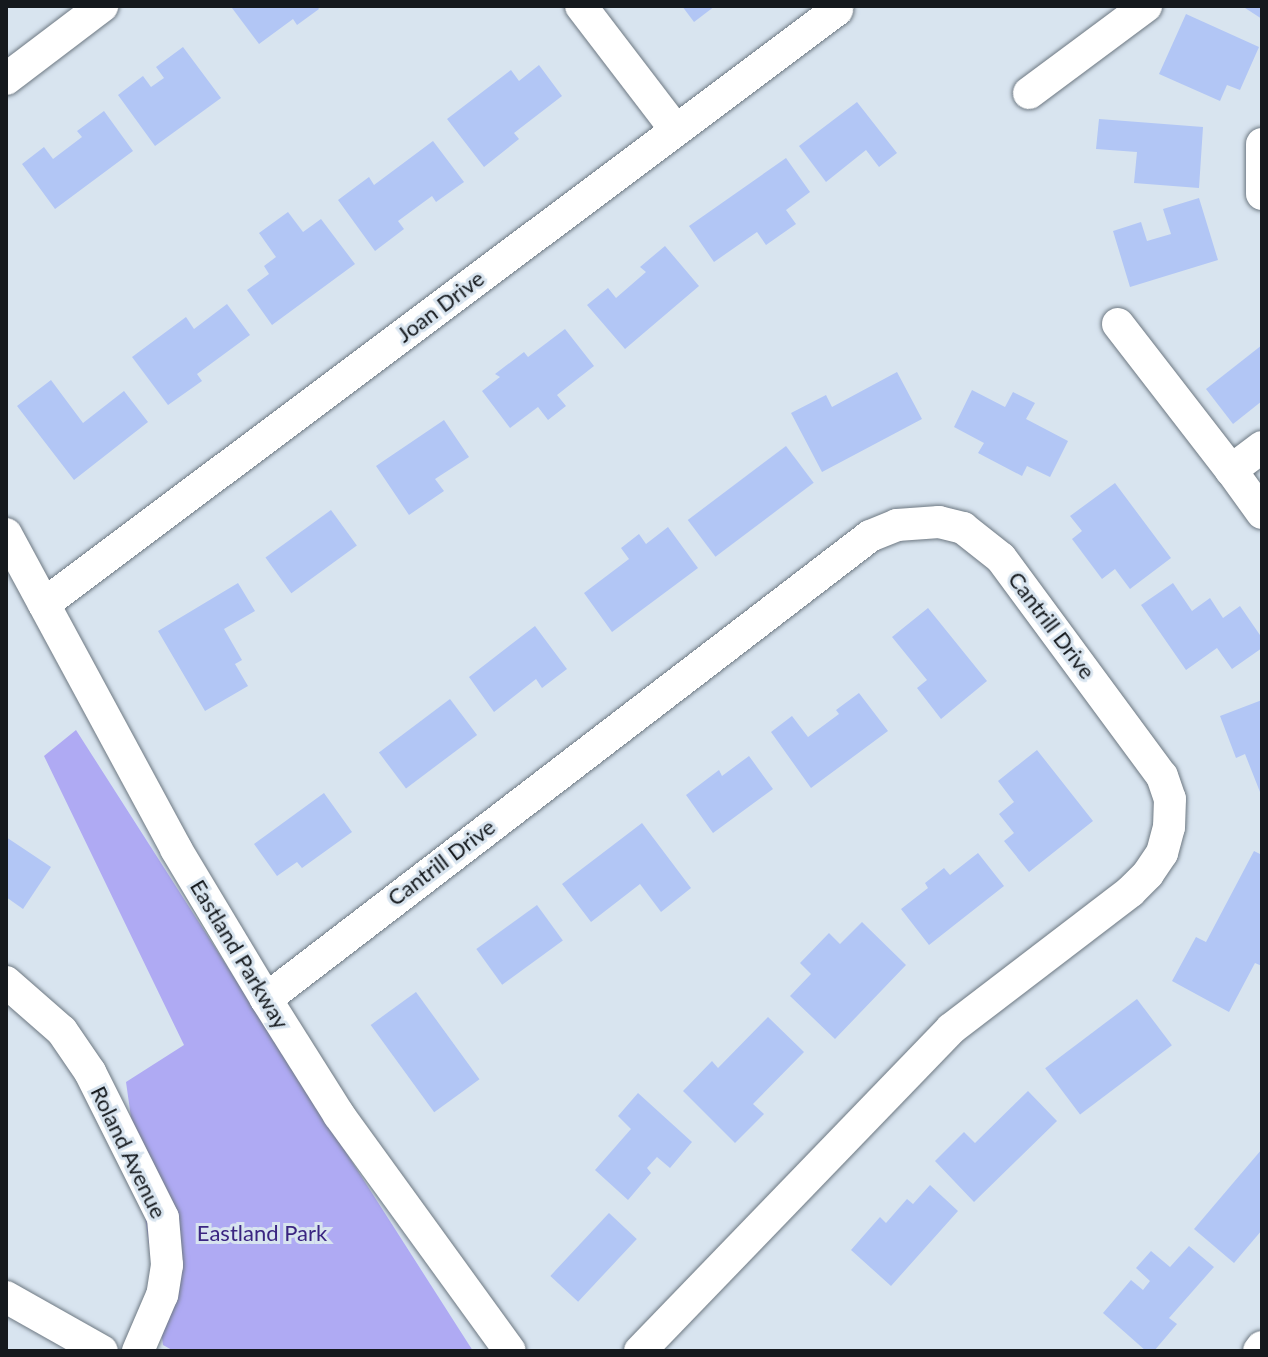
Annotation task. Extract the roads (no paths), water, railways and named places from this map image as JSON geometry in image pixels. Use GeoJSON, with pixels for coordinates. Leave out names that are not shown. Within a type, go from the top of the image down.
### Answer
{"type":"FeatureCollection","features":[{"type":"Feature","properties":{"kind":"street"},"geometry":{"type":"LineString","coordinates":[[6,79],[102,6]]}},
{"type":"Feature","properties":{"kind":"street"},"geometry":{"type":"LineString","coordinates":[[581,6],[675,129]]}},
{"type":"Feature","properties":{"kind":"street"},"geometry":{"type":"LineString","coordinates":[[1029,93],[1146,6]]}},
{"type":"Feature","properties":{"kind":"street","name":"Joan Drive"},"geometry":{"type":"LineString","coordinates":[[44,604],[837,10]]}},
{"type":"Feature","properties":{"kind":"street"},"geometry":{"type":"LineString","coordinates":[[1262,144],[1262,194]]}},
{"type":"Feature","properties":{"kind":"street"},"geometry":{"type":"LineString","coordinates":[[1118,324],[1262,513]]}},
{"type":"Feature","properties":{"kind":"street"},"geometry":{"type":"LineString","coordinates":[[1231,470],[1262,447]]}},
{"type":"Feature","properties":{"kind":"street","name":"Cantrill Drive"},"geometry":{"type":"LineString","coordinates":[[266,999],[870,536],[897,525],[939,522],[963,528],[1001,558],[1162,776],[1170,799],[1169,827],[1162,853],[1148,874],[1130,892],[951,1029],[640,1351]]}},
{"type":"Feature","properties":{"kind":"street","name":"Eastland Parkway"},"geometry":{"type":"LineString","coordinates":[[6,534],[176,849],[266,999],[339,1115],[510,1351]]}},
{"type":"Feature","properties":{"kind":"street","name":"Roland Avenue"},"geometry":{"type":"LineString","coordinates":[[6,982],[62,1031],[90,1072],[163,1218],[167,1265],[162,1295],[138,1351]]}},
{"type":"Feature","properties":{"kind":"street"},"geometry":{"type":"LineString","coordinates":[[6,1297],[102,1351]]}},
{"type":"Feature","properties":{"kind":"park label","name":"Eastland Park"},"geometry":{"type":"Point","coordinates":[262,1233]}}]}
